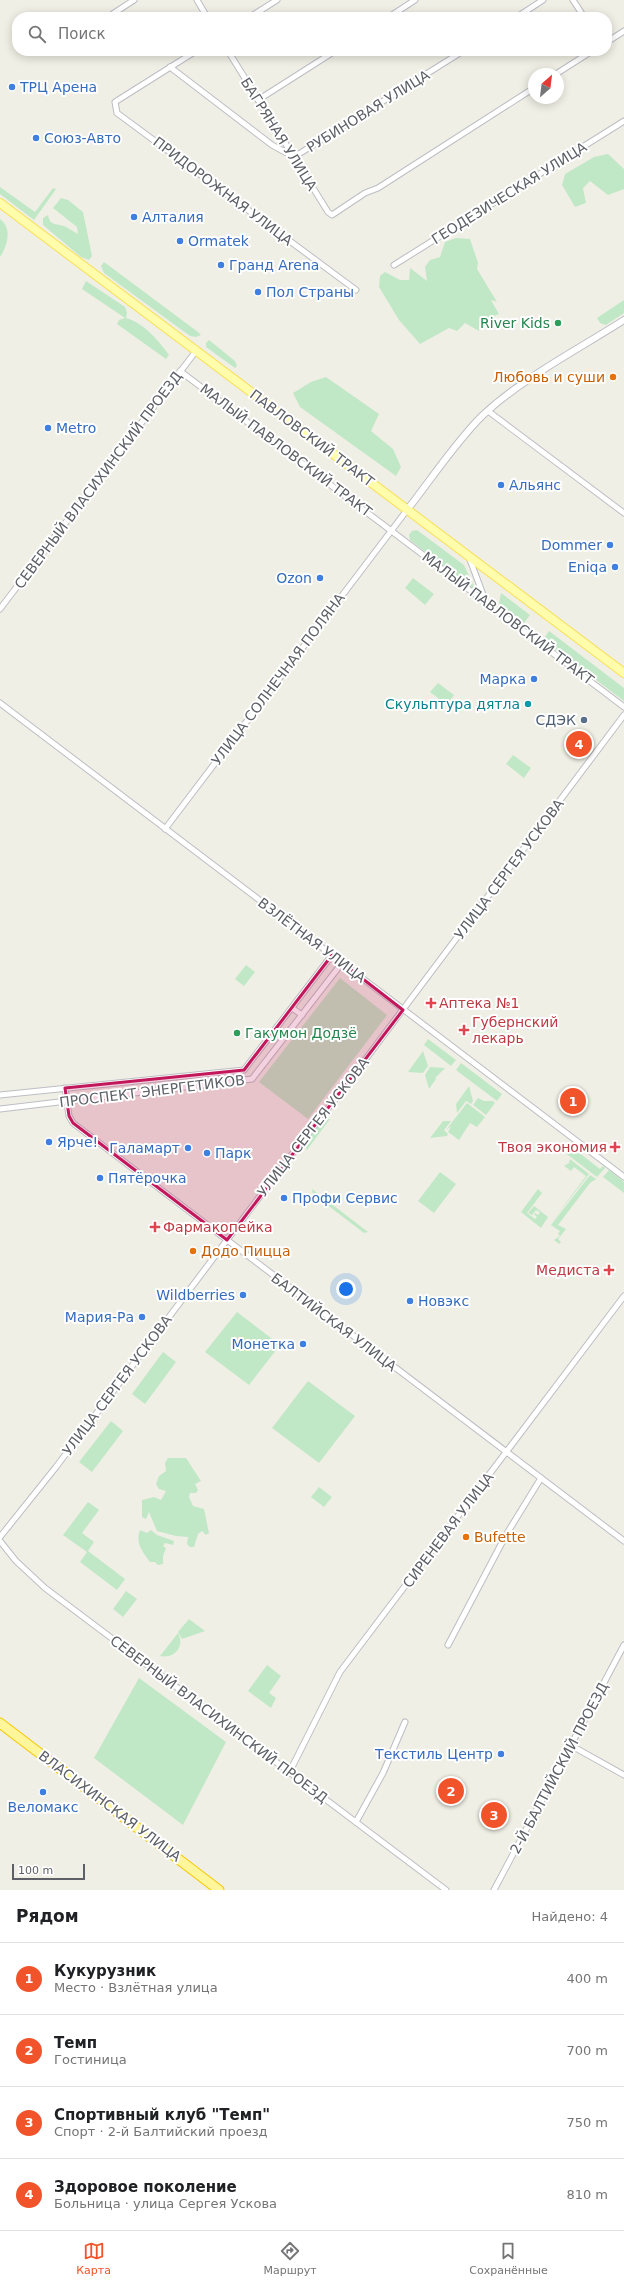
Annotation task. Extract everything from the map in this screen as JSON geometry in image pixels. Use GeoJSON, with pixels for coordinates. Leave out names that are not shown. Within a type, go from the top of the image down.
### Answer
{"type":"FeatureCollection","features":[{"type":"Feature","properties":{"kind":"highway","name":"ВЛАСИХИНСКАЯ УЛИЦА"},"geometry":{"type":"LineString","coordinates":[[0,1723],[219,1890]]}},
{"type":"Feature","properties":{"kind":"main road","name":"ПАВЛОВСКИЙ ТРАКТ"},"geometry":{"type":"LineString","coordinates":[[0,203],[624,673]]}},
{"type":"Feature","properties":{"kind":"street"},"geometry":{"type":"LineString","coordinates":[[116,12],[134,0]]}},
{"type":"Feature","properties":{"kind":"street"},"geometry":{"type":"LineString","coordinates":[[197,0],[204,12]]}},
{"type":"Feature","properties":{"kind":"street"},"geometry":{"type":"LineString","coordinates":[[258,12],[277,0]]}},
{"type":"Feature","properties":{"kind":"street"},"geometry":{"type":"LineString","coordinates":[[397,12],[416,0]]}},
{"type":"Feature","properties":{"kind":"street"},"geometry":{"type":"LineString","coordinates":[[525,12],[543,0]]}},
{"type":"Feature","properties":{"kind":"street"},"geometry":{"type":"LineString","coordinates":[[573,0],[581,12]]}},
{"type":"Feature","properties":{"kind":"street"},"geometry":{"type":"LineString","coordinates":[[612,39],[624,31]]}},
{"type":"Feature","properties":{"kind":"street"},"geometry":{"type":"LineString","coordinates":[[188,56],[170,67],[272,145],[294,157]]}},
{"type":"Feature","properties":{"kind":"street","name":"БАГРЯНАЯ УЛИЦА"},"geometry":{"type":"LineString","coordinates":[[231,56],[328,212],[332,215],[365,193],[378,188],[528,92]]}},
{"type":"Feature","properties":{"kind":"street"},"geometry":{"type":"LineString","coordinates":[[258,100],[327,56]]}},
{"type":"Feature","properties":{"kind":"street","name":"РУБИНОВАЯ УЛИЦА"},"geometry":{"type":"LineString","coordinates":[[294,157],[455,56]]}},
{"type":"Feature","properties":{"kind":"street"},"geometry":{"type":"LineString","coordinates":[[564,69],[584,56]]}},
{"type":"Feature","properties":{"kind":"street","name":"ПРИДОРОЖНАЯ УЛИЦА"},"geometry":{"type":"LineString","coordinates":[[170,67],[115,102],[117,113],[356,290]]}},
{"type":"Feature","properties":{"kind":"street","name":"ГЕОДЕЗИЧЕСКАЯ УЛИЦА"},"geometry":{"type":"LineString","coordinates":[[394,265],[624,121]]}},
{"type":"Feature","properties":{"kind":"street"},"geometry":{"type":"LineString","coordinates":[[407,510],[469,431],[488,410],[526,382],[624,320]]}},
{"type":"Feature","properties":{"kind":"street","name":"СЕВЕРНЫЙ ВЛАСИХИНСКИЙ ПРОЕЗД"},"geometry":{"type":"LineString","coordinates":[[0,609],[196,351]]}},
{"type":"Feature","properties":{"kind":"street","name":"МАЛЫЙ ПАВЛОВСКИЙ ТРАКТ"},"geometry":{"type":"LineString","coordinates":[[180,371],[624,707]]}},
{"type":"Feature","properties":{"kind":"street"},"geometry":{"type":"LineString","coordinates":[[488,410],[624,513]]}},
{"type":"Feature","properties":{"kind":"street","name":"УЛИЦА СОЛНЕЧНАЯ ПОЛЯНА"},"geometry":{"type":"LineString","coordinates":[[165,829],[407,510]]}},
{"type":"Feature","properties":{"kind":"street"},"geometry":{"type":"LineString","coordinates":[[469,557],[485,601]]}},
{"type":"Feature","properties":{"kind":"street","name":"ВЗЛЁТНАЯ УЛИЦА"},"geometry":{"type":"LineString","coordinates":[[0,703],[624,1177]]}},
{"type":"Feature","properties":{"kind":"street","name":"УЛИЦА СЕРГЕЯ УСКОВА"},"geometry":{"type":"LineString","coordinates":[[0,1539],[403,1010],[624,715]]}},
{"type":"Feature","properties":{"kind":"street","name":"ПРОСПЕКТ ЭНЕРГЕТИКОВ"},"geometry":{"type":"LineString","coordinates":[[0,1095],[244,1070],[332,955]]}},
{"type":"Feature","properties":{"kind":"street","name":"ПРОСПЕКТ ЭНЕРГЕТИКОВ"},"geometry":{"type":"LineString","coordinates":[[0,1109],[252,1079],[342,963]]}},
{"type":"Feature","properties":{"kind":"street"},"geometry":{"type":"LineString","coordinates":[[292,1008],[302,1015]]}},
{"type":"Feature","properties":{"kind":"street","name":"БАЛТИЙСКАЯ УЛИЦА"},"geometry":{"type":"LineString","coordinates":[[65,1088],[69,1116],[74,1122],[624,1541]]}},
{"type":"Feature","properties":{"kind":"street","name":"СИРЕНЕВАЯ УЛИЦА"},"geometry":{"type":"LineString","coordinates":[[289,1773],[340,1672],[624,1296]]}},
{"type":"Feature","properties":{"kind":"street"},"geometry":{"type":"LineString","coordinates":[[448,1646],[506,1535],[541,1478]]}},
{"type":"Feature","properties":{"kind":"street","name":"СЕВЕРНЫЙ ВЛАСИХИНСКИЙ ПРОЕЗД"},"geometry":{"type":"LineString","coordinates":[[0,1539],[16,1560],[45,1588],[446,1890]]}},
{"type":"Feature","properties":{"kind":"street","name":"2-Й БАЛТИЙСКИЙ ПРОЕЗД"},"geometry":{"type":"LineString","coordinates":[[494,1890],[572,1746],[624,1645]]}},
{"type":"Feature","properties":{"kind":"street"},"geometry":{"type":"LineString","coordinates":[[356,1822],[383,1773],[405,1722]]}},
{"type":"Feature","properties":{"kind":"street"},"geometry":{"type":"LineString","coordinates":[[572,1746],[624,1774]]}},
{"type":"Feature","properties":{"kind":"highlighted area"},"geometry":{"type":"Polygon","coordinates":[[[332,955],[403,1010],[227,1240],[73,1123],[69,1116],[65,1088],[244,1070],[332,955]]]}},
{"type":"Feature","properties":{"kind":"green space"},"geometry":{"type":"Polygon","coordinates":[[[608,154],[624,169],[624,189],[608,195],[590,181],[583,188],[586,203],[575,207],[562,185],[565,174],[594,157],[608,154]]]}},
{"type":"Feature","properties":{"kind":"green space"},"geometry":{"type":"Polygon","coordinates":[[[0,187],[35,212],[53,188],[56,189],[34,220],[0,194],[0,187]]]}},
{"type":"Feature","properties":{"kind":"green space"},"geometry":{"type":"Polygon","coordinates":[[[61,198],[68,200],[83,212],[92,256],[89,260],[81,257],[43,225],[43,218],[48,215],[52,223],[66,227],[78,234],[77,227],[53,208],[61,198]]]}},
{"type":"Feature","properties":{"kind":"green space"},"geometry":{"type":"Polygon","coordinates":[[[0,219],[4,223],[8,233],[8,238],[0,257],[0,219]]]}},
{"type":"Feature","properties":{"kind":"green space"},"geometry":{"type":"Polygon","coordinates":[[[456,238],[470,239],[478,263],[477,269],[497,302],[491,300],[499,314],[482,321],[479,331],[465,323],[457,331],[449,328],[420,344],[399,320],[379,287],[380,276],[385,272],[400,280],[409,280],[410,268],[427,281],[425,267],[430,260],[440,257],[445,242],[456,238]]]}},
{"type":"Feature","properties":{"kind":"green space"},"geometry":{"type":"Polygon","coordinates":[[[104,262],[201,335],[196,337],[190,336],[104,273],[101,266],[104,262]]]}},
{"type":"Feature","properties":{"kind":"green space"},"geometry":{"type":"Polygon","coordinates":[[[86,281],[125,307],[127,313],[126,318],[133,320],[145,328],[156,338],[169,355],[166,359],[117,324],[119,320],[125,318],[82,289],[86,281]]]}},
{"type":"Feature","properties":{"kind":"green space"},"geometry":{"type":"Polygon","coordinates":[[[624,300],[624,313],[606,325],[600,323],[597,318],[624,300]]]}},
{"type":"Feature","properties":{"kind":"green space"},"geometry":{"type":"Polygon","coordinates":[[[209,340],[235,361],[237,366],[235,368],[206,347],[206,343],[209,340]]]}},
{"type":"Feature","properties":{"kind":"green space"},"geometry":{"type":"Polygon","coordinates":[[[326,377],[379,414],[371,431],[393,449],[401,467],[396,476],[300,407],[293,393],[311,382],[326,377]]]}},
{"type":"Feature","properties":{"kind":"green space"},"geometry":{"type":"Polygon","coordinates":[[[417,530],[464,565],[476,591],[410,540],[409,535],[412,531],[417,530]]]}},
{"type":"Feature","properties":{"kind":"green space"},"geometry":{"type":"Polygon","coordinates":[[[413,578],[434,594],[425,605],[405,588],[413,578]]]}},
{"type":"Feature","properties":{"kind":"green space"},"geometry":{"type":"Polygon","coordinates":[[[501,593],[530,615],[524,623],[499,604],[501,593]]]}},
{"type":"Feature","properties":{"kind":"green space"},"geometry":{"type":"Polygon","coordinates":[[[549,631],[624,688],[624,701],[543,640],[549,631]]]}},
{"type":"Feature","properties":{"kind":"green space"},"geometry":{"type":"Polygon","coordinates":[[[438,683],[454,695],[447,705],[430,692],[438,683]]]}},
{"type":"Feature","properties":{"kind":"green space"},"geometry":{"type":"Polygon","coordinates":[[[513,755],[531,768],[524,778],[506,764],[513,755]]]}},
{"type":"Feature","properties":{"kind":"green space"},"geometry":{"type":"Polygon","coordinates":[[[246,965],[255,972],[244,986],[235,979],[246,965]]]}},
{"type":"Feature","properties":{"kind":"green space"},"geometry":{"type":"Polygon","coordinates":[[[340,978],[387,1015],[308,1119],[259,1082],[340,978]]]}},
{"type":"Feature","properties":{"kind":"green space"},"geometry":{"type":"Polygon","coordinates":[[[428,1039],[456,1060],[451,1066],[424,1045],[428,1039]]]}},
{"type":"Feature","properties":{"kind":"green space"},"geometry":{"type":"Polygon","coordinates":[[[423,1051],[428,1066],[423,1073],[408,1072],[423,1051]]]}},
{"type":"Feature","properties":{"kind":"green space"},"geometry":{"type":"Polygon","coordinates":[[[461,1063],[502,1094],[497,1101],[456,1070],[461,1063]]]}},
{"type":"Feature","properties":{"kind":"green space"},"geometry":{"type":"Polygon","coordinates":[[[430,1067],[445,1068],[435,1078],[436,1079],[429,1089],[425,1075],[430,1067]]]}},
{"type":"Feature","properties":{"kind":"green space"},"geometry":{"type":"Polygon","coordinates":[[[469,1086],[473,1101],[471,1104],[466,1101],[457,1113],[456,1104],[469,1086]]]}},
{"type":"Feature","properties":{"kind":"green space"},"geometry":{"type":"Polygon","coordinates":[[[478,1098],[484,1101],[493,1101],[495,1103],[486,1115],[473,1105],[478,1098]]]}},
{"type":"Feature","properties":{"kind":"green space"},"geometry":{"type":"Polygon","coordinates":[[[467,1103],[485,1117],[477,1127],[470,1123],[459,1140],[448,1132],[451,1126],[446,1130],[467,1103]]]}},
{"type":"Feature","properties":{"kind":"green space"},"geometry":{"type":"Polygon","coordinates":[[[324,1118],[330,1119],[307,1150],[304,1143],[324,1118]]]}},
{"type":"Feature","properties":{"kind":"green space"},"geometry":{"type":"Polygon","coordinates":[[[443,1121],[451,1121],[444,1130],[448,1134],[447,1136],[430,1138],[443,1121]]]}},
{"type":"Feature","properties":{"kind":"green space"},"geometry":{"type":"Polygon","coordinates":[[[569,1145],[600,1169],[603,1166],[605,1168],[597,1177],[564,1152],[569,1145]]]}},
{"type":"Feature","properties":{"kind":"green space"},"geometry":{"type":"Polygon","coordinates":[[[570,1159],[589,1174],[551,1223],[586,1176],[574,1167],[571,1171],[564,1166],[569,1163],[570,1159]]]}},
{"type":"Feature","properties":{"kind":"green space"},"geometry":{"type":"Polygon","coordinates":[[[609,1170],[624,1182],[624,1193],[603,1177],[609,1170]]]}},
{"type":"Feature","properties":{"kind":"green space"},"geometry":{"type":"Polygon","coordinates":[[[440,1172],[456,1184],[434,1213],[418,1201],[440,1172]]]}},
{"type":"Feature","properties":{"kind":"green space"},"geometry":{"type":"Polygon","coordinates":[[[590,1175],[596,1179],[590,1183],[558,1225],[566,1229],[558,1239],[561,1242],[559,1244],[554,1240],[560,1236],[558,1234],[560,1231],[551,1225],[590,1175]]]}},
{"type":"Feature","properties":{"kind":"green space"},"geometry":{"type":"Polygon","coordinates":[[[312,1189],[368,1232],[364,1233],[313,1194],[312,1189]]]}},
{"type":"Feature","properties":{"kind":"green space"},"geometry":{"type":"Polygon","coordinates":[[[538,1189],[542,1193],[527,1213],[535,1219],[537,1217],[534,1214],[535,1213],[538,1215],[540,1212],[536,1210],[532,1215],[528,1213],[534,1206],[548,1217],[541,1228],[521,1212],[538,1189]]]}},
{"type":"Feature","properties":{"kind":"green space"},"geometry":{"type":"Polygon","coordinates":[[[237,1312],[280,1345],[249,1385],[205,1352],[237,1312]]]}},
{"type":"Feature","properties":{"kind":"green space"},"geometry":{"type":"Polygon","coordinates":[[[163,1352],[176,1362],[145,1404],[132,1394],[163,1352]]]}},
{"type":"Feature","properties":{"kind":"green space"},"geometry":{"type":"Polygon","coordinates":[[[308,1381],[355,1416],[319,1463],[272,1428],[308,1381]]]}},
{"type":"Feature","properties":{"kind":"green space"},"geometry":{"type":"Polygon","coordinates":[[[111,1421],[123,1431],[92,1472],[79,1462],[111,1421]]]}},
{"type":"Feature","properties":{"kind":"green space"},"geometry":{"type":"Polygon","coordinates":[[[168,1458],[186,1458],[201,1481],[195,1484],[198,1490],[196,1493],[190,1493],[189,1497],[193,1506],[204,1509],[209,1533],[206,1535],[202,1531],[198,1534],[194,1547],[190,1547],[187,1544],[188,1537],[176,1536],[157,1531],[149,1512],[146,1519],[142,1517],[142,1500],[154,1497],[161,1500],[166,1491],[159,1489],[156,1484],[159,1476],[166,1471],[165,1463],[168,1458]]]}},
{"type":"Feature","properties":{"kind":"green space"},"geometry":{"type":"Polygon","coordinates":[[[319,1487],[332,1497],[324,1507],[311,1497],[319,1487]]]}},
{"type":"Feature","properties":{"kind":"green space"},"geometry":{"type":"Polygon","coordinates":[[[88,1502],[99,1510],[82,1533],[94,1542],[88,1551],[125,1579],[117,1590],[80,1562],[87,1552],[63,1535],[88,1502]]]}},
{"type":"Feature","properties":{"kind":"green space"},"geometry":{"type":"Polygon","coordinates":[[[140,1530],[147,1533],[151,1530],[157,1535],[174,1541],[173,1545],[165,1543],[163,1546],[166,1548],[163,1556],[163,1564],[158,1565],[155,1562],[150,1562],[140,1548],[138,1540],[140,1530]]]}},
{"type":"Feature","properties":{"kind":"green space"},"geometry":{"type":"Polygon","coordinates":[[[126,1591],[137,1599],[123,1617],[113,1609],[126,1591]]]}},
{"type":"Feature","properties":{"kind":"green space"},"geometry":{"type":"Polygon","coordinates":[[[189,1619],[205,1631],[182,1639],[178,1632],[189,1619]]]}},
{"type":"Feature","properties":{"kind":"green space"},"geometry":{"type":"Polygon","coordinates":[[[178,1633],[180,1642],[177,1650],[170,1656],[160,1656],[178,1633]]]}},
{"type":"Feature","properties":{"kind":"green space"},"geometry":{"type":"Polygon","coordinates":[[[267,1665],[281,1676],[269,1693],[276,1698],[271,1708],[248,1691],[267,1665]]]}},
{"type":"Feature","properties":{"kind":"green space"},"geometry":{"type":"Polygon","coordinates":[[[139,1678],[226,1742],[183,1825],[94,1758],[139,1678]]]}},
{"type":"Feature","properties":{"kind":"place","name":"ТРЦ Арена"},"geometry":{"type":"Point","coordinates":[12,87]}},
{"type":"Feature","properties":{"kind":"place","name":"Союз-Авто"},"geometry":{"type":"Point","coordinates":[36,138]}},
{"type":"Feature","properties":{"kind":"place","name":"Алталия"},"geometry":{"type":"Point","coordinates":[134,217]}},
{"type":"Feature","properties":{"kind":"place","name":"Ormatek"},"geometry":{"type":"Point","coordinates":[180,241]}},
{"type":"Feature","properties":{"kind":"place","name":"Гранд Arena"},"geometry":{"type":"Point","coordinates":[221,265]}},
{"type":"Feature","properties":{"kind":"place","name":"Пол Страны"},"geometry":{"type":"Point","coordinates":[258,292]}},
{"type":"Feature","properties":{"kind":"place","name":"River Kids"},"geometry":{"type":"Point","coordinates":[558,323]}},
{"type":"Feature","properties":{"kind":"place","name":"Любовь и суши"},"geometry":{"type":"Point","coordinates":[613,377]}},
{"type":"Feature","properties":{"kind":"place","name":"Metro"},"geometry":{"type":"Point","coordinates":[48,428]}},
{"type":"Feature","properties":{"kind":"place","name":"Альянс"},"geometry":{"type":"Point","coordinates":[501,485]}},
{"type":"Feature","properties":{"kind":"place","name":"Dommer"},"geometry":{"type":"Point","coordinates":[610,545]}},
{"type":"Feature","properties":{"kind":"place","name":"Eniqa"},"geometry":{"type":"Point","coordinates":[615,567]}},
{"type":"Feature","properties":{"kind":"place","name":"Ozon"},"geometry":{"type":"Point","coordinates":[320,578]}},
{"type":"Feature","properties":{"kind":"place","name":"Марка"},"geometry":{"type":"Point","coordinates":[534,679]}},
{"type":"Feature","properties":{"kind":"place","name":"Скульптура дятла"},"geometry":{"type":"Point","coordinates":[528,704]}},
{"type":"Feature","properties":{"kind":"place","name":"СДЭК"},"geometry":{"type":"Point","coordinates":[584,720]}},
{"type":"Feature","properties":{"kind":"place","name":"Здоровое поколение"},"geometry":{"type":"Point","coordinates":[579,744]}},
{"type":"Feature","properties":{"kind":"place","name":"Аптека №1"},"geometry":{"type":"Point","coordinates":[431,1003]}},
{"type":"Feature","properties":{"kind":"place","name":"Губернский лекарь"},"geometry":{"type":"Point","coordinates":[464,1030]}},
{"type":"Feature","properties":{"kind":"place","name":"Гакумон Додзё"},"geometry":{"type":"Point","coordinates":[237,1033]}},
{"type":"Feature","properties":{"kind":"place","name":"Кукурузник"},"geometry":{"type":"Point","coordinates":[573,1101]}},
{"type":"Feature","properties":{"kind":"place","name":"Ярче!"},"geometry":{"type":"Point","coordinates":[49,1142]}},
{"type":"Feature","properties":{"kind":"place","name":"Твоя экономия"},"geometry":{"type":"Point","coordinates":[615,1147]}},
{"type":"Feature","properties":{"kind":"place","name":"Галамарт"},"geometry":{"type":"Point","coordinates":[188,1148]}},
{"type":"Feature","properties":{"kind":"place","name":"Парк"},"geometry":{"type":"Point","coordinates":[207,1153]}},
{"type":"Feature","properties":{"kind":"place","name":"Пятёрочка"},"geometry":{"type":"Point","coordinates":[100,1178]}},
{"type":"Feature","properties":{"kind":"place","name":"Профи Сервис"},"geometry":{"type":"Point","coordinates":[284,1198]}},
{"type":"Feature","properties":{"kind":"place","name":"Фармакопейка"},"geometry":{"type":"Point","coordinates":[155,1227]}},
{"type":"Feature","properties":{"kind":"place","name":"Додо Пицца"},"geometry":{"type":"Point","coordinates":[193,1251]}},
{"type":"Feature","properties":{"kind":"place","name":"Медиста"},"geometry":{"type":"Point","coordinates":[609,1270]}},
{"type":"Feature","properties":{"kind":"place","name":"Wildberries"},"geometry":{"type":"Point","coordinates":[243,1295]}},
{"type":"Feature","properties":{"kind":"place","name":"Новэкс"},"geometry":{"type":"Point","coordinates":[410,1301]}},
{"type":"Feature","properties":{"kind":"place","name":"Мария-Ра"},"geometry":{"type":"Point","coordinates":[142,1317]}},
{"type":"Feature","properties":{"kind":"place","name":"Монетка"},"geometry":{"type":"Point","coordinates":[303,1344]}},
{"type":"Feature","properties":{"kind":"place","name":"Bufette"},"geometry":{"type":"Point","coordinates":[466,1537]}},
{"type":"Feature","properties":{"kind":"place","name":"Текстиль Центр"},"geometry":{"type":"Point","coordinates":[501,1754]}},
{"type":"Feature","properties":{"kind":"place","name":"Темп"},"geometry":{"type":"Point","coordinates":[451,1791]}},
{"type":"Feature","properties":{"kind":"place","name":"Веломакс"},"geometry":{"type":"Point","coordinates":[43,1792]}},
{"type":"Feature","properties":{"kind":"place","name":"Спортивный клуб \"Темп\""},"geometry":{"type":"Point","coordinates":[494,1815]}}]}
